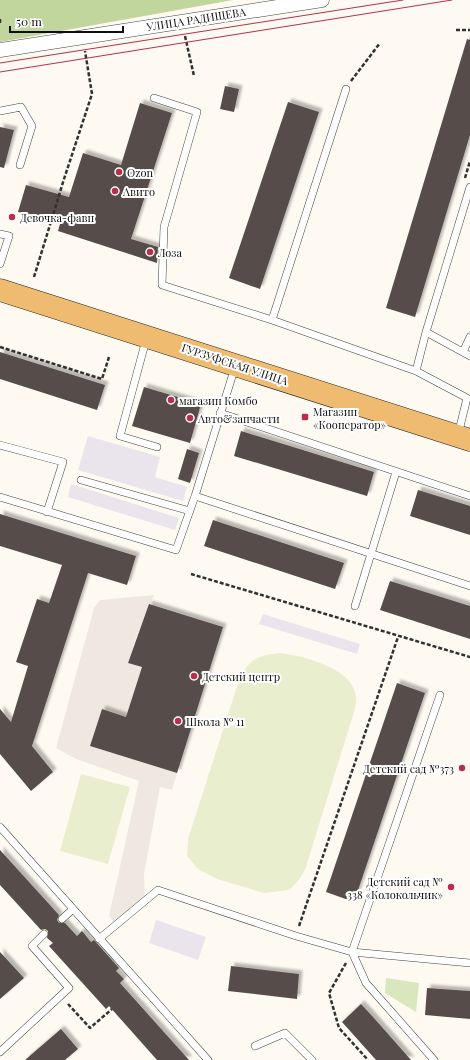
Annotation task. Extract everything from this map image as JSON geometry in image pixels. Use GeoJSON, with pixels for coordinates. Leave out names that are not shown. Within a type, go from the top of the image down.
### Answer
{"type":"FeatureCollection","features":[{"type":"Feature","properties":{"kind":"main road","name":"ГУРЗУФСКАЯ УЛИЦА"},"geometry":{"type":"LineString","coordinates":[[0,290],[464,438]]}},
{"type":"Feature","properties":{"kind":"street","name":"УЛИЦА РАДИЩЕВА"},"geometry":{"type":"LineString","coordinates":[[0,50],[322,0]]}},
{"type":"Feature","properties":{"kind":"lane"},"geometry":{"type":"LineString","coordinates":[[272,320],[346,89]]}},
{"type":"Feature","properties":{"kind":"lane"},"geometry":{"type":"LineString","coordinates":[[154,98],[197,112],[164,227],[162,285],[272,320],[416,371],[468,396],[464,438]]}},
{"type":"Feature","properties":{"kind":"lane"},"geometry":{"type":"LineString","coordinates":[[0,111],[21,107],[32,126],[20,166]]}},
{"type":"Feature","properties":{"kind":"lane"},"geometry":{"type":"LineString","coordinates":[[416,371],[426,332],[470,187]]}},
{"type":"Feature","properties":{"kind":"lane"},"geometry":{"type":"LineString","coordinates":[[0,234],[9,236],[0,264]]}},
{"type":"Feature","properties":{"kind":"lane"},"geometry":{"type":"LineString","coordinates":[[426,332],[470,356]]}},
{"type":"Feature","properties":{"kind":"lane"},"geometry":{"type":"LineString","coordinates":[[147,336],[120,436],[157,447]]}},
{"type":"Feature","properties":{"kind":"lane"},"geometry":{"type":"LineString","coordinates":[[463,352],[470,338]]}},
{"type":"Feature","properties":{"kind":"lane"},"geometry":{"type":"LineString","coordinates":[[0,497],[176,550],[195,496],[236,365]]}},
{"type":"Feature","properties":{"kind":"lane"},"geometry":{"type":"LineString","coordinates":[[220,413],[470,496]]}},
{"type":"Feature","properties":{"kind":"lane"},"geometry":{"type":"LineString","coordinates":[[0,444],[63,462],[47,512]]}},
{"type":"Feature","properties":{"kind":"lane"},"geometry":{"type":"LineString","coordinates":[[356,606],[396,472]]}},
{"type":"Feature","properties":{"kind":"lane"},"geometry":{"type":"LineString","coordinates":[[81,480],[190,511]]}},
{"type":"Feature","properties":{"kind":"lane"},"geometry":{"type":"LineString","coordinates":[[195,496],[470,586]]}},
{"type":"Feature","properties":{"kind":"lane"},"geometry":{"type":"LineString","coordinates":[[434,1060],[366,984],[352,952],[440,695]]}},
{"type":"Feature","properties":{"kind":"lane"},"geometry":{"type":"LineString","coordinates":[[0,827],[208,1060]]}},
{"type":"Feature","properties":{"kind":"lane"},"geometry":{"type":"LineString","coordinates":[[99,939],[158,890],[296,936],[352,952],[470,963]]}},
{"type":"Feature","properties":{"kind":"lane"},"geometry":{"type":"LineString","coordinates":[[62,919],[73,909]]}},
{"type":"Feature","properties":{"kind":"lane"},"geometry":{"type":"LineString","coordinates":[[0,1052],[69,988],[32,946],[44,934]]}},
{"type":"Feature","properties":{"kind":"lane"},"geometry":{"type":"LineString","coordinates":[[255,1046],[285,1033],[312,1060]]}},
{"type":"Feature","properties":{"kind":"path"},"geometry":{"type":"LineString","coordinates":[[184,30],[194,76]]}},
{"type":"Feature","properties":{"kind":"path"},"geometry":{"type":"LineString","coordinates":[[456,30],[470,30]]}},
{"type":"Feature","properties":{"kind":"path"},"geometry":{"type":"LineString","coordinates":[[346,89],[380,43]]}},
{"type":"Feature","properties":{"kind":"path"},"geometry":{"type":"LineString","coordinates":[[34,277],[92,94],[88,57],[84,46]]}},
{"type":"Feature","properties":{"kind":"path"},"geometry":{"type":"LineString","coordinates":[[0,347],[102,379],[109,357]]}},
{"type":"Feature","properties":{"kind":"path"},"geometry":{"type":"LineString","coordinates":[[190,574],[398,637],[470,657]]}},
{"type":"Feature","properties":{"kind":"path"},"geometry":{"type":"LineString","coordinates":[[296,936],[398,637]]}},
{"type":"Feature","properties":{"kind":"path"},"geometry":{"type":"LineString","coordinates":[[352,952],[329,993],[339,1028],[368,1060]]}},
{"type":"Feature","properties":{"kind":"path"},"geometry":{"type":"LineString","coordinates":[[61,996],[90,1028],[112,1009]]}},
{"type":"Feature","properties":{"kind":"shaded area"},"geometry":{"type":"Polygon","coordinates":[[[88,436],[160,457],[155,477],[187,487],[183,501],[78,470],[88,436]]]}},
{"type":"Feature","properties":{"kind":"shaded area"},"geometry":{"type":"Polygon","coordinates":[[[71,484],[179,518],[175,530],[68,497],[71,484]]]}},
{"type":"Feature","properties":{"kind":"shaded area"},"geometry":{"type":"Polygon","coordinates":[[[154,595],[136,638],[128,663],[142,667],[126,717],[102,710],[90,746],[177,773],[172,790],[160,787],[144,874],[145,900],[116,925],[109,916],[139,781],[76,759],[56,748],[94,608],[100,600],[154,595]]]}},
{"type":"Feature","properties":{"kind":"shaded area"},"geometry":{"type":"Polygon","coordinates":[[[263,614],[360,644],[357,654],[259,624],[263,614]]]}},
{"type":"Feature","properties":{"kind":"shaded area"},"geometry":{"type":"Polygon","coordinates":[[[156,920],[206,937],[198,960],[149,943],[156,920]]]}},
{"type":"Feature","properties":{"kind":"green space"},"geometry":{"type":"Polygon","coordinates":[[[0,0],[233,0],[0,42],[0,0]]]}},
{"type":"Feature","properties":{"kind":"green space"},"geometry":{"type":"Polygon","coordinates":[[[280,653],[314,661],[337,671],[347,678],[353,687],[356,697],[356,705],[305,870],[298,881],[289,890],[264,893],[217,879],[198,869],[187,856],[188,839],[240,677],[252,662],[261,656],[280,653]]]}},
{"type":"Feature","properties":{"kind":"green space"},"geometry":{"type":"Polygon","coordinates":[[[81,774],[130,787],[108,864],[60,851],[81,774]]]}},
{"type":"Feature","properties":{"kind":"green space"},"geometry":{"type":"Polygon","coordinates":[[[386,978],[419,983],[416,1012],[385,993],[386,978]]]}},
{"type":"Feature","properties":{"kind":"building"},"geometry":{"type":"Polygon","coordinates":[[[467,39],[470,40],[470,135],[415,317],[386,308],[467,39]]]}},
{"type":"Feature","properties":{"kind":"building"},"geometry":{"type":"Polygon","coordinates":[[[225,86],[239,89],[234,112],[220,109],[225,86]]]}},
{"type":"Feature","properties":{"kind":"building"},"geometry":{"type":"Polygon","coordinates":[[[288,102],[319,112],[260,289],[229,278],[288,102]]]}},
{"type":"Feature","properties":{"kind":"building"},"geometry":{"type":"Polygon","coordinates":[[[140,103],[172,113],[131,239],[158,247],[157,263],[58,231],[60,224],[18,212],[26,185],[69,197],[83,153],[121,165],[140,103]]]}},
{"type":"Feature","properties":{"kind":"building"},"geometry":{"type":"Polygon","coordinates":[[[0,127],[14,130],[4,168],[0,167],[0,127]]]}},
{"type":"Feature","properties":{"kind":"building"},"geometry":{"type":"Polygon","coordinates":[[[0,352],[105,385],[97,410],[0,379],[0,352]]]}},
{"type":"Feature","properties":{"kind":"building"},"geometry":{"type":"Polygon","coordinates":[[[144,387],[201,404],[190,443],[132,426],[144,387]]]}},
{"type":"Feature","properties":{"kind":"building"},"geometry":{"type":"Polygon","coordinates":[[[241,431],[374,472],[367,496],[234,456],[241,431]]]}},
{"type":"Feature","properties":{"kind":"building"},"geometry":{"type":"Polygon","coordinates":[[[187,449],[199,453],[190,483],[178,479],[187,449]]]}},
{"type":"Feature","properties":{"kind":"building"},"geometry":{"type":"Polygon","coordinates":[[[418,490],[470,506],[470,535],[410,516],[418,490]]]}},
{"type":"Feature","properties":{"kind":"building"},"geometry":{"type":"Polygon","coordinates":[[[0,514],[136,556],[127,585],[88,573],[32,746],[53,772],[31,791],[0,754],[0,709],[11,722],[28,666],[16,662],[37,599],[49,603],[62,565],[0,546],[0,514]]]}},
{"type":"Feature","properties":{"kind":"building"},"geometry":{"type":"Polygon","coordinates":[[[213,520],[344,563],[335,589],[204,546],[213,520]]]}},
{"type":"Feature","properties":{"kind":"building"},"geometry":{"type":"Polygon","coordinates":[[[390,581],[470,606],[470,639],[380,610],[390,581]]]}},
{"type":"Feature","properties":{"kind":"building","name":"Детский центр"},"geometry":{"type":"Polygon","coordinates":[[[149,604],[223,627],[177,773],[90,746],[102,709],[126,717],[142,667],[128,663],[149,604]]]}},
{"type":"Feature","properties":{"kind":"building"},"geometry":{"type":"Polygon","coordinates":[[[397,683],[425,693],[354,902],[326,892],[397,683]]]}},
{"type":"Feature","properties":{"kind":"building"},"geometry":{"type":"Polygon","coordinates":[[[0,850],[59,915],[57,920],[59,923],[65,923],[77,936],[82,931],[91,942],[94,940],[119,968],[116,971],[124,979],[120,983],[189,1060],[157,1060],[109,1006],[106,1009],[49,946],[53,943],[47,938],[48,931],[45,929],[41,930],[0,885],[0,850]]]}},
{"type":"Feature","properties":{"kind":"building"},"geometry":{"type":"Polygon","coordinates":[[[0,952],[24,978],[0,999],[0,952]]]}},
{"type":"Feature","properties":{"kind":"building"},"geometry":{"type":"Polygon","coordinates":[[[231,966],[299,974],[297,999],[228,991],[231,966]]]}},
{"type":"Feature","properties":{"kind":"building"},"geometry":{"type":"Polygon","coordinates":[[[427,988],[470,991],[470,1019],[425,1015],[427,988]]]}},
{"type":"Feature","properties":{"kind":"building"},"geometry":{"type":"Polygon","coordinates":[[[361,1004],[411,1060],[376,1060],[342,1022],[361,1004]]]}},
{"type":"Feature","properties":{"kind":"building"},"geometry":{"type":"Polygon","coordinates":[[[61,1029],[78,1049],[65,1060],[25,1060],[61,1029]]]}},
{"type":"Feature","properties":{"kind":"tram line"},"geometry":{"type":"LineString","coordinates":[[0,63],[403,0]]}},
{"type":"Feature","properties":{"kind":"tram line"},"geometry":{"type":"LineString","coordinates":[[0,72],[452,0]]}},
{"type":"Feature","properties":{"kind":"place","name":"Ozon"},"geometry":{"type":"Point","coordinates":[119,172]}},
{"type":"Feature","properties":{"kind":"place","name":"Авито"},"geometry":{"type":"Point","coordinates":[115,191]}},
{"type":"Feature","properties":{"kind":"place","name":"Девочка-фавн"},"geometry":{"type":"Point","coordinates":[12,217]}},
{"type":"Feature","properties":{"kind":"place","name":"Лоза"},"geometry":{"type":"Point","coordinates":[150,252]}},
{"type":"Feature","properties":{"kind":"place","name":"магазин Комбо"},"geometry":{"type":"Point","coordinates":[171,400]}},
{"type":"Feature","properties":{"kind":"place","name":"Магазин «Кооператор»"},"geometry":{"type":"Point","coordinates":[305,417]}},
{"type":"Feature","properties":{"kind":"place","name":"Авто&запчасти"},"geometry":{"type":"Point","coordinates":[190,418]}},
{"type":"Feature","properties":{"kind":"place","name":"Детский центр"},"geometry":{"type":"Point","coordinates":[194,676]}},
{"type":"Feature","properties":{"kind":"place","name":"Школа № 11"},"geometry":{"type":"Point","coordinates":[178,721]}},
{"type":"Feature","properties":{"kind":"place","name":"Детский сад №373"},"geometry":{"type":"Point","coordinates":[462,768]}},
{"type":"Feature","properties":{"kind":"place","name":"Детский сад № 338 «Колокольчик»"},"geometry":{"type":"Point","coordinates":[451,887]}}]}
